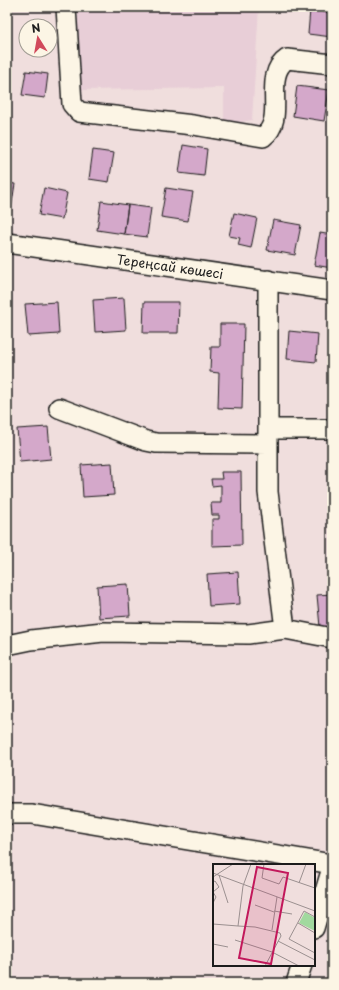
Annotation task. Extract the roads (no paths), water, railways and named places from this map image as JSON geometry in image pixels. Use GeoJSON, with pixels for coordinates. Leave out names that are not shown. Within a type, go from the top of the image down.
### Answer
{"type":"FeatureCollection","features":[{"type":"Feature","properties":{"kind":"street"},"geometry":{"type":"LineString","coordinates":[[66,7],[72,104],[79,112],[193,126],[263,137],[273,125],[276,73],[280,64],[287,58],[332,64]]}},
{"type":"Feature","properties":{"kind":"street","name":"Тереңсай көшесі"},"geometry":{"type":"LineString","coordinates":[[7,243],[332,290]]}},
{"type":"Feature","properties":{"kind":"street"},"geometry":{"type":"LineString","coordinates":[[268,280],[268,492],[285,629]]}},
{"type":"Feature","properties":{"kind":"street"},"geometry":{"type":"LineString","coordinates":[[59,408],[146,441],[156,443],[268,436],[332,429]]}},
{"type":"Feature","properties":{"kind":"street"},"geometry":{"type":"LineString","coordinates":[[7,645],[31,640],[103,632],[248,634],[285,629],[332,638]]}},
{"type":"Feature","properties":{"kind":"street"},"geometry":{"type":"LineString","coordinates":[[7,814],[32,814],[332,864]]}},
{"type":"Feature","properties":{"kind":"street"},"geometry":{"type":"LineString","coordinates":[[315,925],[332,868]]}},
{"type":"Feature","properties":{"kind":"street"},"geometry":{"type":"LineString","coordinates":[[296,983],[302,966]]}}]}
